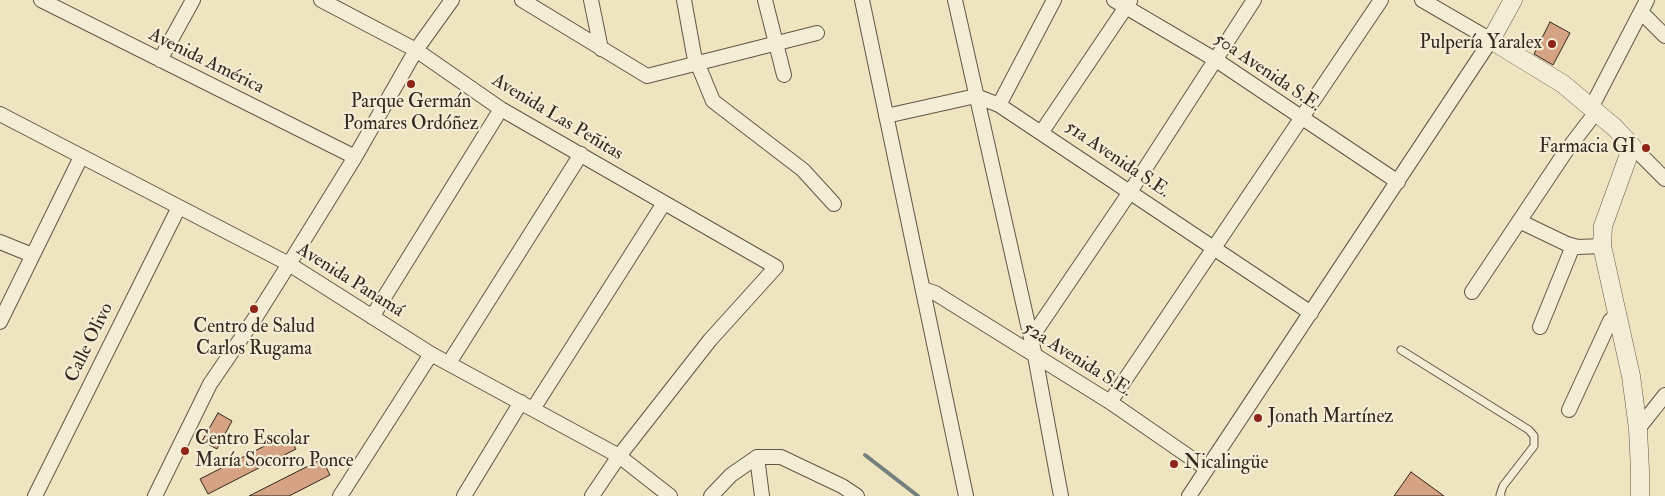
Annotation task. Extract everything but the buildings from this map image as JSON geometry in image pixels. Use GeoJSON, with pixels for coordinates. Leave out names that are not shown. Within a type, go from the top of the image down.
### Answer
{"type":"FeatureCollection","features":[{"type":"Feature","properties":{"kind":"street","name":"Avenida América"},"geometry":{"type":"LineString","coordinates":[[41,0],[355,157]]}},
{"type":"Feature","properties":{"kind":"street"},"geometry":{"type":"LineString","coordinates":[[160,60],[193,0]]}},
{"type":"Feature","properties":{"kind":"street"},"geometry":{"type":"LineString","coordinates":[[155,496],[210,384],[257,315],[355,157],[416,50],[452,0]]}},
{"type":"Feature","properties":{"kind":"street"},"geometry":{"type":"LineString","coordinates":[[522,0],[647,76],[817,33]]}},
{"type":"Feature","properties":{"kind":"street"},"geometry":{"type":"LineString","coordinates":[[591,0],[601,49]]}},
{"type":"Feature","properties":{"kind":"street"},"geometry":{"type":"LineString","coordinates":[[684,0],[694,55],[713,101],[803,170],[834,204]]}},
{"type":"Feature","properties":{"kind":"street"},"geometry":{"type":"LineString","coordinates":[[766,0],[784,75]]}},
{"type":"Feature","properties":{"kind":"street"},"geometry":{"type":"LineString","coordinates":[[862,0],[966,496]]}},
{"type":"Feature","properties":{"kind":"street"},"geometry":{"type":"LineString","coordinates":[[955,0],[1035,356],[1061,496]]}},
{"type":"Feature","properties":{"kind":"street"},"geometry":{"type":"LineString","coordinates":[[999,105],[1054,0]]}},
{"type":"Feature","properties":{"kind":"street","name":"50a Avenida S.E."},"geometry":{"type":"LineString","coordinates":[[1114,0],[1128,4],[1216,60],[1398,182]]}},
{"type":"Feature","properties":{"kind":"street"},"geometry":{"type":"LineString","coordinates":[[1031,338],[1130,192],[1254,0]]}},
{"type":"Feature","properties":{"kind":"street"},"geometry":{"type":"LineString","coordinates":[[1110,402],[1381,0]]}},
{"type":"Feature","properties":{"kind":"street"},"geometry":{"type":"LineString","coordinates":[[1422,0],[1563,84],[1614,127],[1665,179]]}},
{"type":"Feature","properties":{"kind":"street"},"geometry":{"type":"LineString","coordinates":[[1189,496],[1491,40],[1513,0]]}},
{"type":"Feature","properties":{"kind":"street","name":"Avenida Las Peñitas"},"geometry":{"type":"LineString","coordinates":[[328,2],[416,50],[501,109],[776,267],[710,340],[619,456]]}},
{"type":"Feature","properties":{"kind":"street"},"geometry":{"type":"LineString","coordinates":[[1041,133],[1128,4]]}},
{"type":"Feature","properties":{"kind":"street"},"geometry":{"type":"LineString","coordinates":[[1472,292],[1593,110],[1644,6],[1665,36]]}},
{"type":"Feature","properties":{"kind":"street"},"geometry":{"type":"LineString","coordinates":[[886,116],[976,96]]}},
{"type":"Feature","properties":{"kind":"street","name":"51a Avenida S.E."},"geometry":{"type":"LineString","coordinates":[[976,96],[999,105],[1311,313]]}},
{"type":"Feature","properties":{"kind":"street"},"geometry":{"type":"LineString","coordinates":[[372,317],[501,109]]}},
{"type":"Feature","properties":{"kind":"street","name":"Avenida Panamá"},"geometry":{"type":"LineString","coordinates":[[0,114],[289,264],[431,354],[619,456],[670,496]]}},
{"type":"Feature","properties":{"kind":"street"},"geometry":{"type":"LineString","coordinates":[[1632,146],[1603,226],[1602,246],[1631,376],[1638,429],[1640,496]]}},
{"type":"Feature","properties":{"kind":"street"},"geometry":{"type":"LineString","coordinates":[[449,363],[581,154]]}},
{"type":"Feature","properties":{"kind":"street"},"geometry":{"type":"LineString","coordinates":[[0,322],[81,157]]}},
{"type":"Feature","properties":{"kind":"street"},"geometry":{"type":"LineString","coordinates":[[464,496],[664,202]]}},
{"type":"Feature","properties":{"kind":"street","name":"Calle Olivo"},"geometry":{"type":"LineString","coordinates":[[35,496],[179,207]]}},
{"type":"Feature","properties":{"kind":"street"},"geometry":{"type":"LineString","coordinates":[[1519,221],[1573,246],[1602,246]]}},
{"type":"Feature","properties":{"kind":"street"},"geometry":{"type":"LineString","coordinates":[[0,242],[32,255]]}},
{"type":"Feature","properties":{"kind":"street"},"geometry":{"type":"LineString","coordinates":[[1540,327],[1573,246]]}},
{"type":"Feature","properties":{"kind":"street","name":"52a Avenida S.E."},"geometry":{"type":"LineString","coordinates":[[922,289],[935,293],[1110,402],[1207,469]]}},
{"type":"Feature","properties":{"kind":"street"},"geometry":{"type":"LineString","coordinates":[[1569,410],[1610,321],[1617,314]]}},
{"type":"Feature","properties":{"kind":"street"},"geometry":{"type":"LineString","coordinates":[[340,496],[431,354]]}},
{"type":"Feature","properties":{"kind":"street"},"geometry":{"type":"LineString","coordinates":[[1638,429],[1665,395]]}},
{"type":"Feature","properties":{"kind":"street"},"geometry":{"type":"LineString","coordinates":[[592,496],[619,456]]}},
{"type":"Feature","properties":{"kind":"street"},"geometry":{"type":"LineString","coordinates":[[711,496],[731,475],[757,457],[781,457],[842,486],[857,496]]}},
{"type":"Feature","properties":{"kind":"street"},"geometry":{"type":"LineString","coordinates":[[757,457],[762,496]]}},
{"type":"Feature","properties":{"kind":"lane"},"geometry":{"type":"LineString","coordinates":[[1401,350],[1528,430],[1534,436],[1534,446],[1503,486],[1501,496]]}},
{"type":"Feature","properties":{"kind":"waterway"},"geometry":{"type":"LineString","coordinates":[[865,455],[918,496]]}},
{"type":"Feature","properties":{"kind":"place","name":"Pulpería Yaralex"},"geometry":{"type":"Point","coordinates":[1552,44]}},
{"type":"Feature","properties":{"kind":"place","name":"Parque Germán Pomares Ordóñez"},"geometry":{"type":"Point","coordinates":[411,84]}},
{"type":"Feature","properties":{"kind":"place","name":"Farmacia GI"},"geometry":{"type":"Point","coordinates":[1646,148]}},
{"type":"Feature","properties":{"kind":"place","name":"Centro de Salud Carlos Rugama"},"geometry":{"type":"Point","coordinates":[254,309]}},
{"type":"Feature","properties":{"kind":"place","name":"Jonath Martínez"},"geometry":{"type":"Point","coordinates":[1258,418]}},
{"type":"Feature","properties":{"kind":"place","name":"Centro Escolar María Socorro Ponce"},"geometry":{"type":"Point","coordinates":[185,451]}},
{"type":"Feature","properties":{"kind":"place","name":"Nicalingüe"},"geometry":{"type":"Point","coordinates":[1174,464]}}]}
